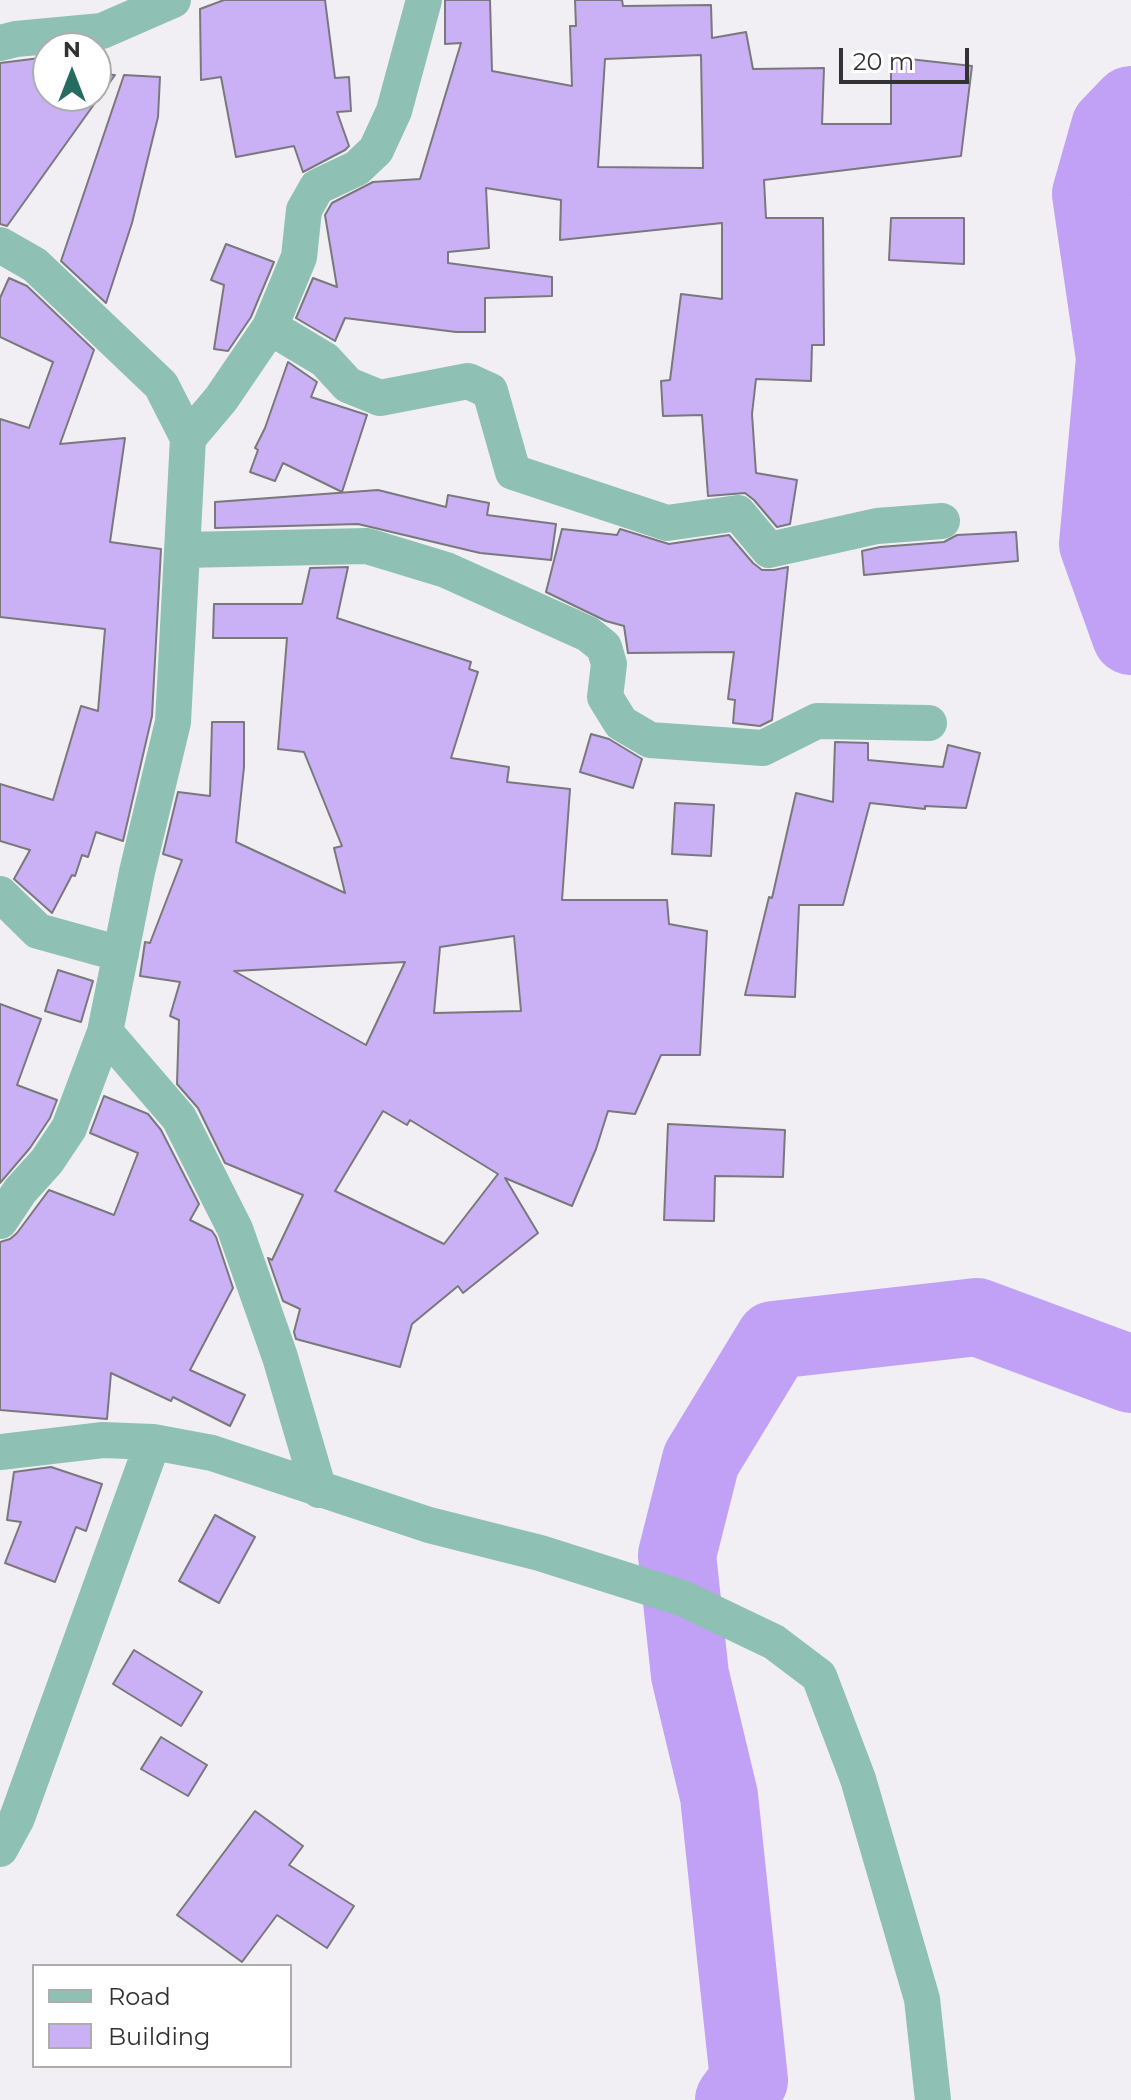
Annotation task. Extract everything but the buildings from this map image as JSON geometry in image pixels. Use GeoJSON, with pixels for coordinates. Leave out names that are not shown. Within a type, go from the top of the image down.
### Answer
{"type":"FeatureCollection","features":[{"type":"Feature","properties":{"kind":"street"},"geometry":{"type":"LineString","coordinates":[[0,43],[102,31],[173,0]]}},
{"type":"Feature","properties":{"kind":"street"},"geometry":{"type":"LineString","coordinates":[[188,438],[221,399],[270,327],[299,257],[304,210],[317,187],[357,168],[376,150],[394,111],[424,0]]}},
{"type":"Feature","properties":{"kind":"street"},"geometry":{"type":"LineString","coordinates":[[0,245],[35,265],[161,385],[188,438],[173,722],[137,872],[105,1032],[69,1128],[0,1221]]}},
{"type":"Feature","properties":{"kind":"street"},"geometry":{"type":"LineString","coordinates":[[270,327],[325,360],[348,385],[380,398],[468,381],[490,391],[513,472],[667,523],[738,513],[769,550],[877,526],[942,521]]}},
{"type":"Feature","properties":{"kind":"street"},"geometry":{"type":"LineString","coordinates":[[183,550],[367,546],[446,570],[596,640],[604,647],[609,664],[605,697],[621,723],[650,740],[763,748],[817,721],[929,723]]}},
{"type":"Feature","properties":{"kind":"street"},"geometry":{"type":"LineString","coordinates":[[0,894],[38,931],[121,954]]}},
{"type":"Feature","properties":{"kind":"street"},"geometry":{"type":"LineString","coordinates":[[105,1032],[179,1118],[235,1229],[280,1357],[319,1490]]}},
{"type":"Feature","properties":{"kind":"street"},"geometry":{"type":"LineString","coordinates":[[0,1452],[103,1440],[153,1442],[212,1453],[262,1467],[319,1490],[429,1525],[540,1553],[682,1598],[774,1642],[819,1676],[858,1779],[922,1999],[933,2100]]}},
{"type":"Feature","properties":{"kind":"street"},"geometry":{"type":"LineString","coordinates":[[0,1849],[17,1818],[153,1442]]}},
{"type":"Feature","properties":{"kind":"waterway"},"geometry":{"type":"LineString","coordinates":[[1131,105],[1110,127],[1091,194],[1115,358],[1098,544],[1131,636]]}},
{"type":"Feature","properties":{"kind":"waterway"},"geometry":{"type":"LineString","coordinates":[[734,2100],[749,2080],[719,1796],[690,1675],[677,1555],[701,1460],[774,1340],[977,1317],[1131,1374]]}}]}
